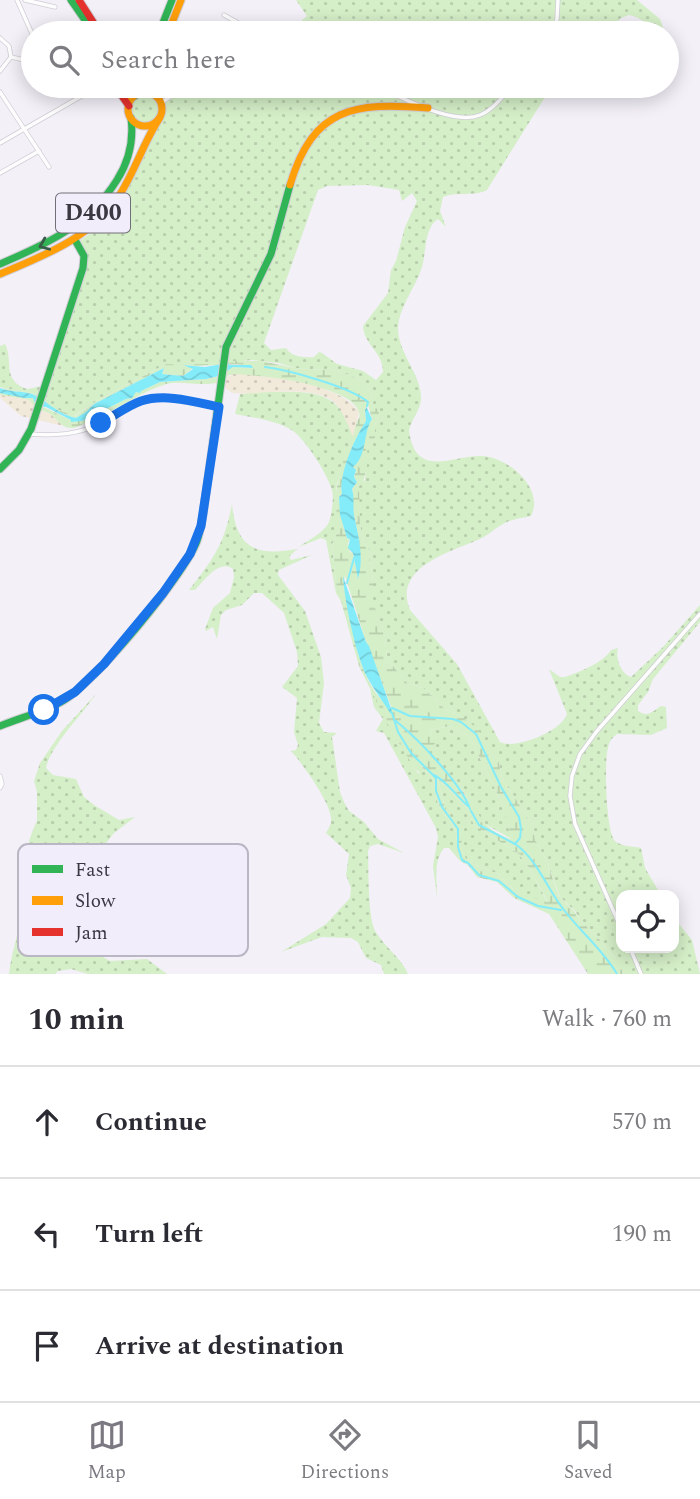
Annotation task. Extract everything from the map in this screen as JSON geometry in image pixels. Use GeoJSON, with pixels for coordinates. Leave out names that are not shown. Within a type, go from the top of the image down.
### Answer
{"type":"FeatureCollection","features":[{"type":"Feature","properties":{"kind":"main road"},"geometry":{"type":"LineString","coordinates":[[164,21],[172,0]]}},
{"type":"Feature","properties":{"kind":"main road"},"geometry":{"type":"LineString","coordinates":[[173,21],[181,0]]}},
{"type":"Feature","properties":{"kind":"main road"},"geometry":{"type":"LineString","coordinates":[[79,2],[88,21]]}},
{"type":"Feature","properties":{"kind":"main road"},"geometry":{"type":"LineString","coordinates":[[79,2],[92,21]]}},
{"type":"Feature","properties":{"kind":"main road"},"geometry":{"type":"LineString","coordinates":[[123,98],[129,106],[131,118],[137,124],[145,126],[159,119]]}},
{"type":"Feature","properties":{"kind":"main road"},"geometry":{"type":"LineString","coordinates":[[129,106],[134,98]]}},
{"type":"Feature","properties":{"kind":"main road"},"geometry":{"type":"LineString","coordinates":[[155,98],[160,101]]}},
{"type":"Feature","properties":{"kind":"main road"},"geometry":{"type":"LineString","coordinates":[[0,274],[75,240],[93,227],[115,202],[159,119],[162,111],[159,98]]}},
{"type":"Feature","properties":{"kind":"main road"},"geometry":{"type":"LineString","coordinates":[[0,726],[44,710],[75,692],[127,638],[177,575],[200,533],[228,341],[271,254],[295,169],[312,135],[326,122],[354,110],[391,105],[429,108]]}},
{"type":"Feature","properties":{"kind":"main road","name":"D400"},"geometry":{"type":"LineString","coordinates":[[0,264],[70,232],[99,207],[126,164],[132,143],[131,118]]}},
{"type":"Feature","properties":{"kind":"main road"},"geometry":{"type":"LineString","coordinates":[[0,469],[14,456],[30,432],[42,396],[83,268],[84,256],[75,240]]}},
{"type":"Feature","properties":{"kind":"street"},"geometry":{"type":"LineString","coordinates":[[17,0],[26,21]]}},
{"type":"Feature","properties":{"kind":"street"},"geometry":{"type":"LineString","coordinates":[[25,0],[55,7]]}},
{"type":"Feature","properties":{"kind":"street"},"geometry":{"type":"LineString","coordinates":[[556,21],[558,0]]}},
{"type":"Feature","properties":{"kind":"street"},"geometry":{"type":"LineString","coordinates":[[225,15],[234,21]]}},
{"type":"Feature","properties":{"kind":"street"},"geometry":{"type":"LineString","coordinates":[[0,38],[9,46],[11,57],[0,71]]}},
{"type":"Feature","properties":{"kind":"street"},"geometry":{"type":"LineString","coordinates":[[11,57],[21,59]]}},
{"type":"Feature","properties":{"kind":"street"},"geometry":{"type":"LineString","coordinates":[[0,92],[49,167]]}},
{"type":"Feature","properties":{"kind":"street"},"geometry":{"type":"LineString","coordinates":[[0,143],[78,98]]}},
{"type":"Feature","properties":{"kind":"street"},"geometry":{"type":"LineString","coordinates":[[160,101],[165,98]]}},
{"type":"Feature","properties":{"kind":"street"},"geometry":{"type":"LineString","coordinates":[[405,98],[462,117],[475,117],[492,107],[501,98]]}},
{"type":"Feature","properties":{"kind":"street"},"geometry":{"type":"LineString","coordinates":[[0,173],[39,151]]}},
{"type":"Feature","properties":{"kind":"street"},"geometry":{"type":"LineString","coordinates":[[30,432],[78,433],[148,399],[183,400],[219,407]]}},
{"type":"Feature","properties":{"kind":"street"},"geometry":{"type":"LineString","coordinates":[[616,917],[575,824],[570,796],[572,776],[580,754],[597,731],[700,614]]}},
{"type":"Feature","properties":{"kind":"street"},"geometry":{"type":"LineString","coordinates":[[0,776],[0,788]]}},
{"type":"Feature","properties":{"kind":"street"},"geometry":{"type":"LineString","coordinates":[[632,953],[641,974]]}},
{"type":"Feature","properties":{"kind":"green space"},"geometry":{"type":"Polygon","coordinates":[[[296,0],[637,0],[661,21],[643,21],[629,15],[618,21],[301,21],[307,16],[296,0]]]}},
{"type":"Feature","properties":{"kind":"green space"},"geometry":{"type":"Polygon","coordinates":[[[138,98],[154,98],[159,104],[159,114],[151,122],[141,122],[133,114],[133,104],[138,98]]]}},
{"type":"Feature","properties":{"kind":"green space"},"geometry":{"type":"Polygon","coordinates":[[[163,98],[544,98],[487,190],[443,197],[440,211],[446,227],[438,219],[431,227],[421,271],[402,311],[398,328],[402,347],[421,391],[420,404],[409,430],[413,446],[419,455],[427,460],[437,461],[483,456],[503,462],[529,486],[534,506],[531,516],[499,526],[482,538],[429,562],[417,571],[410,582],[407,595],[410,610],[457,664],[500,742],[507,744],[526,741],[548,732],[557,727],[567,714],[549,669],[560,677],[565,677],[590,666],[611,650],[618,648],[620,665],[624,673],[631,677],[663,647],[700,605],[700,622],[653,679],[648,692],[638,705],[638,711],[645,714],[661,706],[666,707],[667,728],[651,735],[615,735],[608,746],[606,781],[612,835],[615,841],[621,844],[641,848],[645,868],[658,890],[616,890],[616,953],[679,953],[679,924],[692,940],[700,974],[624,974],[615,958],[560,897],[535,840],[533,826],[502,778],[499,763],[481,736],[462,717],[445,709],[423,688],[408,684],[387,659],[385,637],[372,602],[373,580],[368,547],[363,543],[360,525],[359,486],[365,480],[367,448],[375,438],[375,425],[379,414],[377,409],[372,407],[372,398],[365,385],[352,376],[328,368],[295,368],[252,360],[166,364],[98,400],[74,416],[53,408],[36,394],[0,387],[0,346],[5,344],[14,381],[27,389],[42,386],[84,260],[77,243],[110,215],[131,183],[145,149],[164,116],[163,98]],[[368,185],[327,186],[318,190],[264,343],[271,350],[286,348],[295,355],[307,357],[314,357],[319,352],[337,364],[363,371],[376,380],[383,372],[382,365],[364,333],[363,326],[388,293],[391,270],[417,201],[412,193],[402,201],[399,190],[368,185]]]}},
{"type":"Feature","properties":{"kind":"green space"},"geometry":{"type":"Polygon","coordinates":[[[261,361],[295,368],[328,368],[352,376],[365,385],[372,398],[372,407],[378,409],[379,414],[375,425],[375,438],[367,448],[368,461],[363,483],[359,486],[360,525],[363,543],[368,547],[373,602],[385,637],[387,659],[408,684],[423,688],[445,709],[478,729],[499,763],[502,778],[533,826],[535,840],[546,860],[559,896],[599,939],[624,974],[588,974],[549,914],[514,898],[497,882],[477,877],[468,865],[460,861],[455,830],[439,806],[433,779],[421,766],[422,774],[415,769],[388,725],[359,666],[336,583],[332,544],[337,526],[336,494],[339,475],[359,416],[352,402],[339,394],[300,383],[229,375],[216,383],[166,384],[81,426],[69,428],[48,413],[37,409],[29,400],[0,395],[1,392],[33,398],[35,403],[72,422],[84,420],[160,382],[206,379],[217,377],[227,369],[251,366],[183,365],[193,368],[183,376],[162,374],[164,368],[94,404],[76,418],[55,409],[75,416],[98,400],[166,364],[261,361]],[[368,405],[365,410],[366,421],[349,456],[342,494],[339,497],[341,518],[347,538],[350,539],[348,543],[358,578],[360,549],[352,489],[357,482],[353,467],[360,457],[372,419],[368,405]],[[345,576],[360,661],[381,700],[392,709],[366,642],[345,576]],[[450,726],[430,730],[435,743],[429,752],[457,783],[488,826],[511,839],[502,803],[469,736],[450,726]],[[438,779],[445,809],[459,828],[462,836],[461,849],[466,859],[498,874],[517,893],[548,902],[519,854],[474,825],[467,808],[438,779]]]}},
{"type":"Feature","properties":{"kind":"green space"},"geometry":{"type":"Polygon","coordinates":[[[0,387],[36,394],[45,402],[31,394],[0,387]]]}},
{"type":"Feature","properties":{"kind":"green space"},"geometry":{"type":"Polygon","coordinates":[[[297,392],[321,396],[340,409],[351,430],[352,441],[337,485],[337,533],[332,544],[336,582],[342,603],[336,593],[326,540],[321,538],[299,547],[320,533],[329,522],[333,497],[330,483],[310,449],[293,431],[272,422],[235,414],[240,394],[297,392]]]}},
{"type":"Feature","properties":{"kind":"green space"},"geometry":{"type":"Polygon","coordinates":[[[232,504],[238,530],[250,546],[270,551],[297,549],[289,557],[291,560],[312,555],[279,570],[278,575],[305,611],[321,657],[324,683],[319,723],[324,732],[337,733],[332,737],[340,792],[344,802],[349,811],[364,822],[378,839],[404,853],[378,844],[370,846],[368,851],[370,907],[374,927],[408,974],[384,974],[381,965],[366,958],[358,942],[351,938],[322,937],[281,952],[326,924],[350,898],[351,888],[346,875],[349,854],[326,833],[331,820],[326,802],[291,751],[296,750],[298,745],[294,732],[297,698],[282,687],[298,666],[297,652],[284,613],[262,593],[254,593],[242,605],[226,610],[221,615],[217,639],[213,627],[206,631],[205,629],[213,608],[230,593],[233,569],[217,569],[195,590],[189,590],[217,550],[232,504]]]}},
{"type":"Feature","properties":{"kind":"green space"},"geometry":{"type":"Polygon","coordinates":[[[370,689],[415,769],[419,774],[420,765],[433,779],[439,806],[455,830],[460,861],[449,848],[444,848],[437,865],[437,898],[433,866],[438,837],[436,828],[384,733],[376,731],[383,719],[374,707],[370,689]]]}},
{"type":"Feature","properties":{"kind":"green space"},"geometry":{"type":"Polygon","coordinates":[[[96,694],[60,740],[46,768],[53,775],[76,779],[84,797],[119,820],[135,817],[114,833],[105,844],[28,844],[37,821],[37,792],[34,781],[40,763],[62,731],[96,694]]]}},
{"type":"Feature","properties":{"kind":"green space"},"geometry":{"type":"Polygon","coordinates":[[[450,726],[469,736],[502,803],[512,839],[483,823],[464,792],[429,752],[433,738],[430,730],[450,726]]]}},
{"type":"Feature","properties":{"kind":"green space"},"geometry":{"type":"Polygon","coordinates":[[[438,779],[467,808],[474,825],[519,854],[548,903],[517,893],[498,874],[466,859],[461,849],[461,833],[445,809],[438,779]]]}},
{"type":"Feature","properties":{"kind":"green space"},"geometry":{"type":"Polygon","coordinates":[[[18,930],[18,956],[101,956],[110,961],[147,959],[167,974],[88,974],[71,969],[55,974],[9,974],[18,930]]]}},
{"type":"Feature","properties":{"kind":"sand"},"geometry":{"type":"Polygon","coordinates":[[[234,374],[301,382],[336,394],[359,412],[353,437],[341,411],[326,397],[300,392],[232,393],[214,383],[234,374]]]}},
{"type":"Feature","properties":{"kind":"sand"},"geometry":{"type":"Polygon","coordinates":[[[0,395],[30,400],[34,408],[49,413],[63,426],[21,416],[0,398],[0,395]]]}},
{"type":"Feature","properties":{"kind":"water"},"geometry":{"type":"Polygon","coordinates":[[[228,363],[251,365],[253,368],[233,367],[219,376],[206,379],[160,382],[82,421],[71,422],[46,407],[36,406],[33,398],[0,393],[0,388],[32,394],[62,413],[76,418],[94,404],[164,368],[162,374],[183,376],[193,369],[183,365],[205,367],[228,363]]]}},
{"type":"Feature","properties":{"kind":"water"},"geometry":{"type":"Polygon","coordinates":[[[368,404],[372,419],[361,457],[353,467],[356,470],[354,477],[357,482],[352,489],[354,512],[361,556],[358,579],[353,553],[348,548],[350,539],[347,538],[340,515],[339,497],[342,494],[345,467],[366,421],[365,410],[368,404]]]}},
{"type":"Feature","properties":{"kind":"water"},"geometry":{"type":"Polygon","coordinates":[[[343,576],[393,714],[363,668],[351,627],[343,576]]]}},
{"type":"Feature","properties":{"kind":"waterway"},"geometry":{"type":"LineString","coordinates":[[265,367],[334,385],[359,396],[368,402],[367,406]]}},
{"type":"Feature","properties":{"kind":"waterway"},"geometry":{"type":"LineString","coordinates":[[347,583],[354,558]]}},
{"type":"Feature","properties":{"kind":"waterway"},"geometry":{"type":"LineString","coordinates":[[392,708],[410,716],[453,719],[476,734],[501,787],[519,817],[520,838],[515,844],[529,857],[561,906],[617,974]]}},
{"type":"Feature","properties":{"kind":"waterway"},"geometry":{"type":"LineString","coordinates":[[392,713],[398,732],[411,753],[436,778],[436,791],[442,807],[458,829],[458,847],[462,860],[479,875],[499,881],[518,897],[538,906],[561,910]]}},
{"type":"Feature","properties":{"kind":"waterway"},"geometry":{"type":"LineString","coordinates":[[396,721],[448,774],[470,809]]}},
{"type":"Feature","properties":{"kind":"waterway"},"geometry":{"type":"LineString","coordinates":[[434,775],[444,781],[468,806]]}},
{"type":"Feature","properties":{"kind":"waterway"},"geometry":{"type":"LineString","coordinates":[[471,811],[479,825],[515,844]]}},
{"type":"Feature","properties":{"kind":"traffic: fast"},"geometry":{"type":"LineString","coordinates":[[71,0],[86,21]]}},
{"type":"Feature","properties":{"kind":"traffic: fast"},"geometry":{"type":"LineString","coordinates":[[164,21],[172,0]]}},
{"type":"Feature","properties":{"kind":"traffic: fast"},"geometry":{"type":"LineString","coordinates":[[0,264],[66,231],[106,196],[127,158],[132,135],[131,118]]}},
{"type":"Feature","properties":{"kind":"traffic: fast"},"geometry":{"type":"LineString","coordinates":[[0,726],[54,706],[76,691],[115,653],[157,603],[188,558],[197,541],[203,515],[226,347],[271,254],[290,185]]}},
{"type":"Feature","properties":{"kind":"traffic: fast"},"geometry":{"type":"LineString","coordinates":[[0,469],[19,450],[31,429],[83,268],[84,256],[75,240]]}},
{"type":"Feature","properties":{"kind":"traffic: slow"},"geometry":{"type":"LineString","coordinates":[[173,21],[181,0]]}},
{"type":"Feature","properties":{"kind":"traffic: slow"},"geometry":{"type":"LineString","coordinates":[[132,98],[128,109],[133,121],[139,124],[145,126],[157,121],[162,109]]}},
{"type":"Feature","properties":{"kind":"traffic: slow"},"geometry":{"type":"LineString","coordinates":[[158,98],[162,109]]}},
{"type":"Feature","properties":{"kind":"traffic: slow"},"geometry":{"type":"LineString","coordinates":[[290,185],[299,159],[311,139],[324,125],[340,115],[358,109],[378,107],[428,108]]}},
{"type":"Feature","properties":{"kind":"traffic: slow"},"geometry":{"type":"LineString","coordinates":[[0,274],[52,251],[84,232],[98,220],[122,191],[159,119]]}},
{"type":"Feature","properties":{"kind":"traffic: jam"},"geometry":{"type":"LineString","coordinates":[[79,0],[92,21]]}},
{"type":"Feature","properties":{"kind":"traffic: jam"},"geometry":{"type":"LineString","coordinates":[[123,98],[129,106]]}},
{"type":"Feature","properties":{"kind":"route"},"geometry":{"type":"LineString","coordinates":[[44,710],[75,692],[104,664],[163,593],[190,554],[200,533],[219,407],[183,400],[148,399],[101,423]]}}]}
